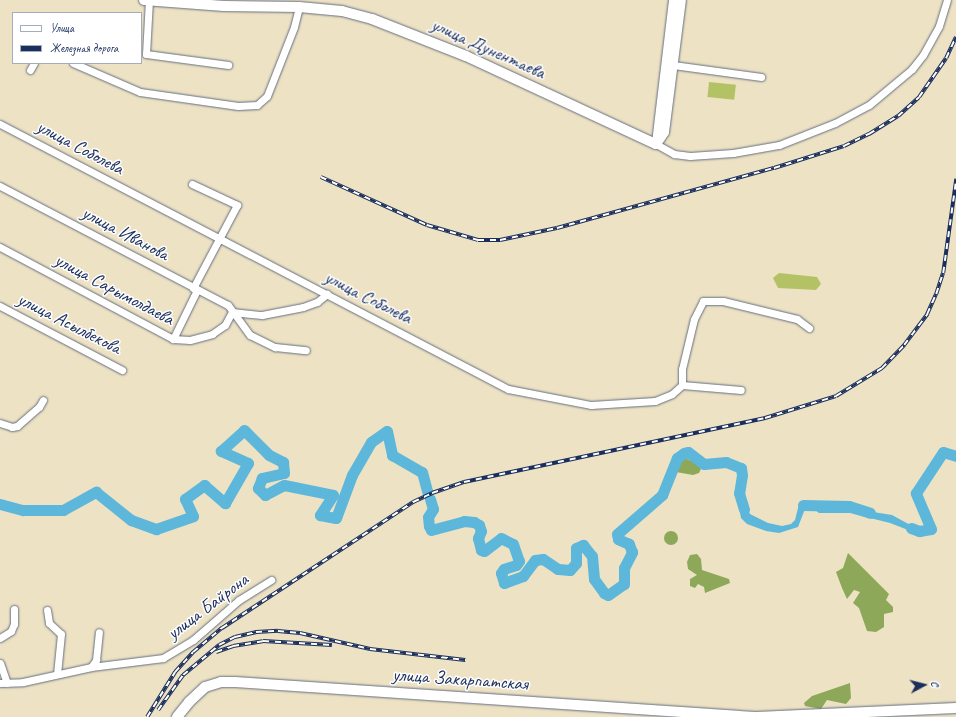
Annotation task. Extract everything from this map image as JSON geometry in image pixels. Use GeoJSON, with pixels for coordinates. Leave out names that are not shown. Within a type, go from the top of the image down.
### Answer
{"type":"FeatureCollection","features":[{"type":"Feature","properties":{"kind":"street","name":"улица Дунентаева"},"geometry":{"type":"LineString","coordinates":[[144,0],[224,6],[342,11],[372,19],[476,60],[656,144]]}},
{"type":"Feature","properties":{"kind":"street"},"geometry":{"type":"LineString","coordinates":[[149,0],[146,54],[228,65]]}},
{"type":"Feature","properties":{"kind":"street"},"geometry":{"type":"LineString","coordinates":[[656,144],[674,0]]}},
{"type":"Feature","properties":{"kind":"street"},"geometry":{"type":"LineString","coordinates":[[656,144],[664,132],[681,0]]}},
{"type":"Feature","properties":{"kind":"street"},"geometry":{"type":"LineString","coordinates":[[656,144],[674,154],[690,156],[733,153],[779,145],[835,123],[869,105],[912,69],[923,55],[939,26],[947,0]]}},
{"type":"Feature","properties":{"kind":"street"},"geometry":{"type":"LineString","coordinates":[[74,64],[140,92],[231,105],[257,105],[267,96],[294,27],[299,8]]}},
{"type":"Feature","properties":{"kind":"street"},"geometry":{"type":"LineString","coordinates":[[673,65],[761,77]]}},
{"type":"Feature","properties":{"kind":"street","name":"улица Соболева"},"geometry":{"type":"LineString","coordinates":[[0,124],[220,241],[327,294],[508,389],[591,405],[655,401],[672,394],[682,385]]}},
{"type":"Feature","properties":{"kind":"street"},"geometry":{"type":"LineString","coordinates":[[173,339],[195,289],[237,205],[192,184]]}},
{"type":"Feature","properties":{"kind":"street","name":"улица Иванова"},"geometry":{"type":"LineString","coordinates":[[0,186],[228,306],[240,319],[250,335],[275,347],[306,350]]}},
{"type":"Feature","properties":{"kind":"street","name":"улица Сарымолдаева"},"geometry":{"type":"LineString","coordinates":[[0,247],[173,339],[190,340],[212,334],[225,325],[232,312]]}},
{"type":"Feature","properties":{"kind":"street"},"geometry":{"type":"LineString","coordinates":[[232,312],[262,315],[297,308],[317,302],[327,294]]}},
{"type":"Feature","properties":{"kind":"street"},"geometry":{"type":"LineString","coordinates":[[741,390],[682,385],[682,369],[694,319],[703,301],[723,301],[797,319],[808,328]]}},
{"type":"Feature","properties":{"kind":"street","name":"улица Асылбекова"},"geometry":{"type":"LineString","coordinates":[[0,306],[122,370]]}},
{"type":"Feature","properties":{"kind":"street"},"geometry":{"type":"LineString","coordinates":[[0,423],[12,427],[17,426],[39,407],[43,400]]}},
{"type":"Feature","properties":{"kind":"street","name":"улица Байрона"},"geometry":{"type":"LineString","coordinates":[[0,663],[4,683],[92,667],[152,660],[173,654],[193,640],[239,600],[271,580]]}},
{"type":"Feature","properties":{"kind":"street"},"geometry":{"type":"LineString","coordinates":[[0,638],[11,631],[14,624],[14,609]]}},
{"type":"Feature","properties":{"kind":"street"},"geometry":{"type":"LineString","coordinates":[[47,610],[49,623],[61,634],[57,674]]}},
{"type":"Feature","properties":{"kind":"street"},"geometry":{"type":"LineString","coordinates":[[92,667],[96,660],[98,632]]}},
{"type":"Feature","properties":{"kind":"street","name":"улица Закарпатская"},"geometry":{"type":"LineString","coordinates":[[177,717],[188,702],[205,687],[235,682],[721,716],[756,717],[956,708]]}},
{"type":"Feature","properties":{"kind":"green space"},"geometry":{"type":"Polygon","coordinates":[[[709,82],[736,85],[734,100],[707,97],[709,82]]]}},
{"type":"Feature","properties":{"kind":"green space"},"geometry":{"type":"Polygon","coordinates":[[[779,273],[817,277],[821,284],[816,290],[778,288],[773,278],[779,273]]]}},
{"type":"Feature","properties":{"kind":"green space"},"geometry":{"type":"Polygon","coordinates":[[[685,458],[698,464],[701,469],[699,473],[693,475],[676,472],[677,462],[685,458]]]}},
{"type":"Feature","properties":{"kind":"green space"},"geometry":{"type":"Polygon","coordinates":[[[668,531],[674,531],[678,535],[678,541],[674,545],[668,545],[664,541],[664,535],[668,531]]]}},
{"type":"Feature","properties":{"kind":"green space"},"geometry":{"type":"Polygon","coordinates":[[[848,553],[889,594],[886,600],[893,607],[893,612],[884,614],[884,627],[876,632],[867,631],[859,608],[853,603],[860,592],[854,590],[847,599],[836,572],[843,568],[848,553]]]}},
{"type":"Feature","properties":{"kind":"green space"},"geometry":{"type":"Polygon","coordinates":[[[697,554],[701,559],[702,570],[729,579],[730,583],[705,593],[704,587],[698,584],[695,588],[690,586],[690,579],[697,575],[688,569],[687,562],[690,555],[697,554]]]}},
{"type":"Feature","properties":{"kind":"green space"},"geometry":{"type":"Polygon","coordinates":[[[850,683],[851,698],[846,704],[827,700],[821,709],[805,706],[804,703],[812,696],[850,683]]]}},
{"type":"Feature","properties":{"kind":"water"},"geometry":{"type":"Polygon","coordinates":[[[742,495],[750,514],[768,523],[782,526],[791,524],[795,520],[799,504],[805,502],[829,508],[842,507],[892,515],[914,527],[921,528],[923,526],[927,534],[921,535],[890,523],[850,513],[819,513],[810,506],[805,509],[798,527],[779,533],[766,531],[747,524],[741,518],[737,496],[742,495]]]}},
{"type":"Feature","properties":{"kind":"waterway"},"geometry":{"type":"LineString","coordinates":[[0,504],[23,510],[63,510],[96,492],[131,520],[156,529],[193,516],[185,499],[204,485],[225,503],[248,463],[221,451],[244,430],[269,455],[283,462],[284,473],[262,478],[258,488],[265,495],[284,485],[333,495],[320,515],[336,518],[352,475],[371,442],[387,431],[392,455],[422,472],[427,491]]}},
{"type":"Feature","properties":{"kind":"waterway"},"geometry":{"type":"LineString","coordinates":[[430,499],[433,509],[428,517],[431,530],[464,521],[474,522],[479,525],[481,531],[478,538],[481,550],[484,551],[501,538],[513,544],[519,561],[516,565],[504,569],[501,573],[504,583],[523,576],[535,560],[543,559],[558,569],[570,570],[576,563],[576,548],[583,545],[592,556],[594,579],[604,593],[608,595],[624,584],[624,568],[632,552],[629,544],[618,539],[617,534],[662,495],[677,458],[684,453],[688,452],[704,464],[726,462],[741,468],[742,475],[739,493],[744,509]]}},
{"type":"Feature","properties":{"kind":"waterway"},"geometry":{"type":"LineString","coordinates":[[911,528],[919,531],[931,529],[916,493],[943,452],[956,456]]}},
{"type":"Feature","properties":{"kind":"waterway"},"geometry":{"type":"LineString","coordinates":[[803,505],[849,506],[870,513]]}},
{"type":"Feature","properties":{"kind":"railway"},"geometry":{"type":"LineString","coordinates":[[321,177],[427,225],[478,240],[500,240],[557,228],[774,168],[844,146],[869,134],[898,116],[919,97],[946,58],[956,37]]}},
{"type":"Feature","properties":{"kind":"railway"},"geometry":{"type":"LineString","coordinates":[[147,717],[175,672],[193,652],[222,628],[413,502],[432,493],[464,482],[765,418],[836,396],[882,368],[904,345],[927,314],[936,294],[943,273],[956,179]]}},
{"type":"Feature","properties":{"kind":"railway"},"geometry":{"type":"LineString","coordinates":[[158,710],[183,675],[219,645],[235,637],[256,632],[278,631],[300,633],[370,649],[465,660]]}},
{"type":"Feature","properties":{"kind":"railway"},"geometry":{"type":"LineString","coordinates":[[216,652],[233,646],[263,641],[332,645]]}}]}
